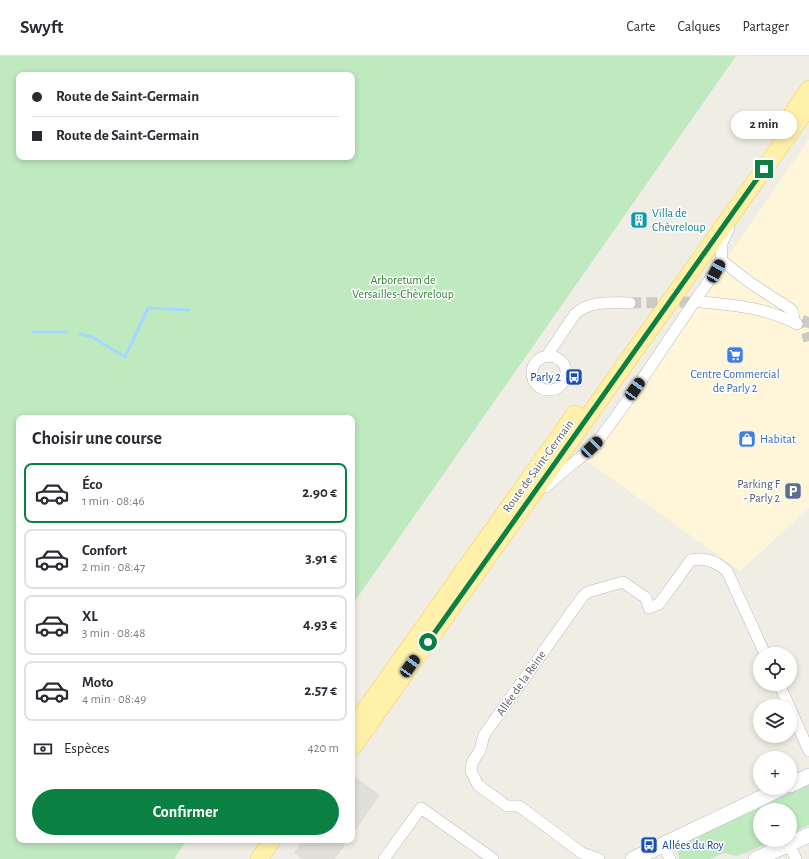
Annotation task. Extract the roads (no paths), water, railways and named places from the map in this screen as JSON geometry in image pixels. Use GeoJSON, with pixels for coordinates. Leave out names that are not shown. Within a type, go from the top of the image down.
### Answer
{"type":"FeatureCollection","features":[{"type":"Feature","properties":{"kind":"main road","name":"Route de Saint-Germain"},"geometry":{"type":"LineString","coordinates":[[355,724],[549,450],[679,273],[809,89]]}},
{"type":"Feature","properties":{"kind":"main road","name":"Route de Saint-Germain"},"geometry":{"type":"LineString","coordinates":[[355,744],[809,106]]}},
{"type":"Feature","properties":{"kind":"main road"},"geometry":{"type":"LineString","coordinates":[[797,781],[809,776]]}},
{"type":"Feature","properties":{"kind":"main road"},"geometry":{"type":"LineString","coordinates":[[633,859],[667,852],[769,795]]}},
{"type":"Feature","properties":{"kind":"main road"},"geometry":{"type":"LineString","coordinates":[[797,840],[809,835]]}},
{"type":"Feature","properties":{"kind":"main road"},"geometry":{"type":"LineString","coordinates":[[259,859],[270,843]]}},
{"type":"Feature","properties":{"kind":"main road"},"geometry":{"type":"LineString","coordinates":[[272,859],[284,843]]}},
{"type":"Feature","properties":{"kind":"main road"},"geometry":{"type":"LineString","coordinates":[[756,859],[782,847]]}},
{"type":"Feature","properties":{"kind":"street"},"geometry":{"type":"LineString","coordinates":[[533,494],[542,492],[558,473],[599,440],[679,326],[721,260],[722,243],[729,229],[728,219]]}},
{"type":"Feature","properties":{"kind":"street"},"geometry":{"type":"LineString","coordinates":[[701,302],[738,305],[768,312],[796,323],[792,310],[749,282],[721,260]]}},
{"type":"Feature","properties":{"kind":"street"},"geometry":{"type":"LineString","coordinates":[[546,357],[557,343],[575,314],[583,308],[600,303],[630,303]]}},
{"type":"Feature","properties":{"kind":"street"},"geometry":{"type":"LineString","coordinates":[[557,343],[560,361]]}},
{"type":"Feature","properties":{"kind":"street"},"geometry":{"type":"LineString","coordinates":[[551,356],[560,361],[566,369],[562,383],[554,389],[543,389],[535,383],[532,374],[538,361],[546,357],[551,356]]}},
{"type":"Feature","properties":{"kind":"street","name":"Allée de la Reine"},"geometry":{"type":"LineString","coordinates":[[599,859],[582,853],[519,806],[507,806],[478,785],[470,772],[472,763],[480,750],[484,735],[583,596],[588,592],[623,582],[646,598],[649,608],[659,604],[692,560],[701,558],[719,564],[727,571],[762,647]]}},
{"type":"Feature","properties":{"kind":"street"},"geometry":{"type":"LineString","coordinates":[[797,725],[809,752]]}},
{"type":"Feature","properties":{"kind":"street"},"geometry":{"type":"LineString","coordinates":[[384,859],[421,808],[492,859]]}},
{"type":"Feature","properties":{"kind":"street"},"geometry":{"type":"LineString","coordinates":[[790,847],[796,859]]}},
{"type":"Feature","properties":{"kind":"waterway"},"geometry":{"type":"LineString","coordinates":[[80,334],[92,337],[125,357],[148,308],[189,310]]}},
{"type":"Feature","properties":{"kind":"waterway"},"geometry":{"type":"LineString","coordinates":[[33,332],[67,332]]}},
{"type":"Feature","properties":{"kind":"tunnel"},"geometry":{"type":"LineString","coordinates":[[630,303],[701,302]]}},
{"type":"Feature","properties":{"kind":"tunnel"},"geometry":{"type":"LineString","coordinates":[[809,317],[805,327],[809,341]]}},
{"type":"Feature","properties":{"kind":"place","name":"Villa de Chèvreloup"},"geometry":{"type":"Point","coordinates":[639,220]}},
{"type":"Feature","properties":{"kind":"place","name":"Centre Commercial de Parly 2"},"geometry":{"type":"Point","coordinates":[735,355]}},
{"type":"Feature","properties":{"kind":"place","name":"Parly 2"},"geometry":{"type":"Point","coordinates":[574,377]}},
{"type":"Feature","properties":{"kind":"place","name":"Habitat"},"geometry":{"type":"Point","coordinates":[747,439]}},
{"type":"Feature","properties":{"kind":"place","name":"Parking F - Parly 2"},"geometry":{"type":"Point","coordinates":[793,491]}},
{"type":"Feature","properties":{"kind":"place","name":"Allées du Roy"},"geometry":{"type":"Point","coordinates":[649,845]}},
{"type":"Feature","properties":{"kind":"park label","name":"Arboretum de Versailles-Chèvreloup"},"geometry":{"type":"Point","coordinates":[403,287]}}]}
